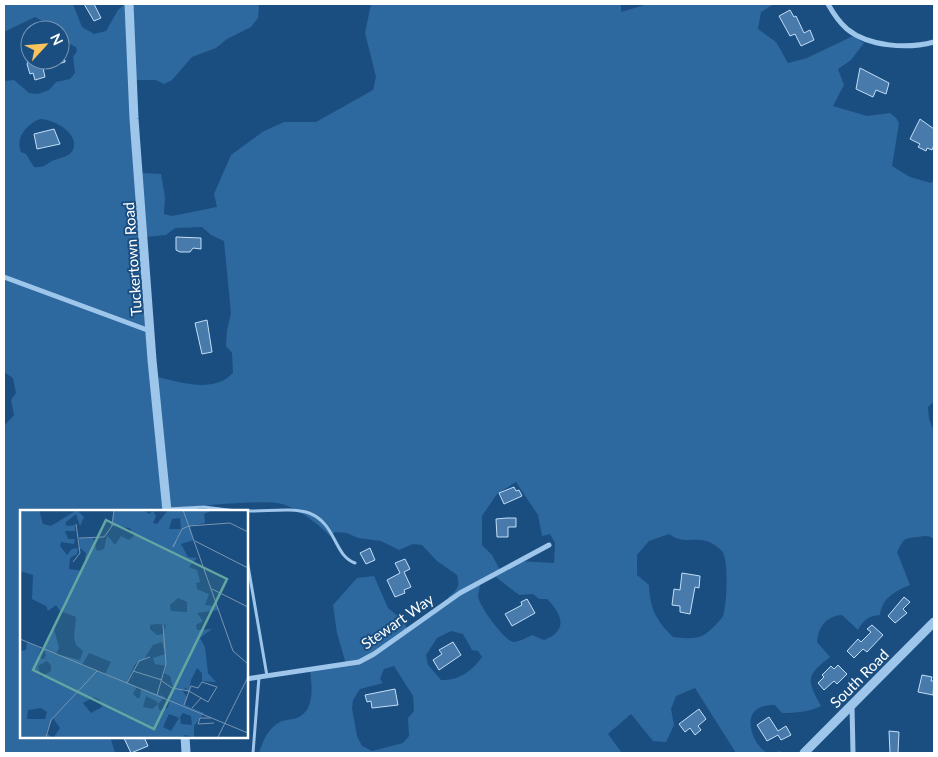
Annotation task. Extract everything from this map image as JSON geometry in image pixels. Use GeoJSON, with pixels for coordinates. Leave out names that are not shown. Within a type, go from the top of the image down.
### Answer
{"type":"FeatureCollection","features":[{"type":"Feature","properties":{"kind":"street","name":"Tuckertown Road"},"geometry":{"type":"LineString","coordinates":[[129,4],[134,119],[167,510]]}},
{"type":"Feature","properties":{"kind":"street"},"geometry":{"type":"LineString","coordinates":[[828,4],[835,16],[848,30],[871,40],[899,46],[934,42]]}},
{"type":"Feature","properties":{"kind":"street"},"geometry":{"type":"LineString","coordinates":[[4,277],[151,331]]}},
{"type":"Feature","properties":{"kind":"street","name":"Stewart Way"},"geometry":{"type":"LineString","coordinates":[[248,679],[359,662],[374,654],[460,593],[549,546]]}},
{"type":"Feature","properties":{"kind":"street","name":"South Road"},"geometry":{"type":"LineString","coordinates":[[804,753],[934,622]]}},
{"type":"Feature","properties":{"kind":"street"},"geometry":{"type":"LineString","coordinates":[[852,705],[853,753]]}},
{"type":"Feature","properties":{"kind":"street"},"geometry":{"type":"LineString","coordinates":[[185,737],[186,753]]}},
{"type":"Feature","properties":{"kind":"lane"},"geometry":{"type":"LineString","coordinates":[[167,510],[204,507],[228,510]]}},
{"type":"Feature","properties":{"kind":"lane"},"geometry":{"type":"LineString","coordinates":[[248,511],[308,513],[328,526],[343,555],[348,561],[355,563]]}},
{"type":"Feature","properties":{"kind":"lane"},"geometry":{"type":"LineString","coordinates":[[248,566],[267,676]]}},
{"type":"Feature","properties":{"kind":"lane"},"geometry":{"type":"LineString","coordinates":[[252,753],[259,677]]}},
{"type":"Feature","properties":{"kind":"shaded area"},"geometry":{"type":"Polygon","coordinates":[[[4,4],[73,4],[82,27],[94,34],[106,31],[118,10],[125,4],[257,4],[259,6],[258,18],[251,27],[227,39],[216,48],[192,57],[172,80],[164,84],[156,80],[134,80],[141,173],[161,174],[165,197],[164,214],[172,216],[217,207],[214,194],[231,155],[264,131],[284,122],[316,122],[373,90],[376,77],[365,33],[371,4],[621,4],[621,12],[648,4],[774,4],[761,12],[758,29],[776,42],[788,63],[807,58],[853,36],[864,43],[851,60],[838,69],[844,85],[833,106],[867,116],[890,113],[899,123],[892,166],[910,177],[931,183],[934,179],[934,401],[928,407],[929,419],[934,432],[934,539],[926,536],[903,541],[897,552],[910,585],[899,590],[886,600],[880,615],[867,619],[858,630],[842,615],[828,620],[821,627],[817,642],[830,657],[812,674],[811,684],[821,706],[802,712],[782,713],[775,705],[762,707],[754,712],[751,719],[753,736],[763,750],[768,753],[736,753],[695,688],[676,696],[671,709],[674,725],[666,742],[653,741],[631,714],[608,734],[622,753],[259,753],[264,740],[272,728],[282,721],[299,717],[308,708],[311,696],[310,671],[346,664],[337,633],[333,605],[357,578],[374,576],[388,608],[400,618],[407,628],[450,599],[448,597],[457,588],[457,575],[437,561],[422,545],[413,544],[399,550],[381,541],[358,538],[347,533],[335,532],[330,536],[304,514],[276,503],[212,505],[169,508],[168,510],[20,510],[20,737],[110,737],[115,753],[4,753],[4,426],[14,415],[11,400],[16,393],[13,378],[4,372],[4,81],[14,80],[29,93],[38,94],[49,90],[56,82],[70,79],[75,73],[73,57],[77,51],[76,47],[70,44],[70,20],[40,20],[35,17],[29,20],[20,20],[20,24],[4,32],[4,4]],[[40,119],[31,124],[21,136],[21,152],[26,154],[34,167],[44,166],[67,156],[73,150],[73,138],[69,133],[58,124],[40,119]],[[202,227],[175,228],[166,235],[145,237],[157,377],[196,385],[216,383],[233,373],[232,353],[226,346],[231,313],[224,241],[211,235],[202,227]],[[516,482],[497,494],[482,516],[482,545],[492,555],[500,570],[519,561],[554,563],[555,543],[550,534],[542,536],[538,515],[516,482]],[[669,534],[649,541],[637,555],[637,575],[649,585],[655,614],[673,637],[700,637],[709,631],[723,616],[726,593],[726,563],[724,556],[722,551],[707,541],[683,540],[669,534]],[[496,577],[480,584],[479,601],[498,629],[509,640],[513,642],[520,641],[532,635],[544,640],[557,632],[560,627],[559,617],[557,611],[547,599],[539,599],[533,594],[519,595],[496,577]],[[451,631],[437,638],[426,655],[428,665],[441,680],[460,677],[482,657],[478,651],[472,650],[463,634],[451,631]],[[394,666],[384,669],[380,679],[383,683],[360,689],[353,700],[352,708],[357,736],[362,746],[372,751],[403,743],[409,736],[408,718],[414,711],[413,696],[394,666]]]}},
{"type":"Feature","properties":{"kind":"building"},"geometry":{"type":"Polygon","coordinates":[[[84,4],[94,4],[101,18],[94,21],[84,4]]]}},
{"type":"Feature","properties":{"kind":"building"},"geometry":{"type":"Polygon","coordinates":[[[790,10],[794,17],[796,16],[804,33],[810,30],[814,40],[801,46],[795,34],[790,36],[779,16],[790,10]]]}},
{"type":"Feature","properties":{"kind":"building"},"geometry":{"type":"Polygon","coordinates":[[[860,68],[889,83],[886,94],[876,90],[873,97],[856,89],[860,68]]]}},
{"type":"Feature","properties":{"kind":"building"},"geometry":{"type":"Polygon","coordinates":[[[29,70],[43,70],[45,77],[35,80],[33,73],[30,74],[29,70]]]}},
{"type":"Feature","properties":{"kind":"building"},"geometry":{"type":"Polygon","coordinates":[[[920,119],[934,129],[934,145],[932,150],[927,148],[926,151],[918,147],[920,144],[910,139],[920,119]]]}},
{"type":"Feature","properties":{"kind":"building"},"geometry":{"type":"Polygon","coordinates":[[[54,129],[60,144],[37,149],[34,134],[54,129]]]}},
{"type":"Feature","properties":{"kind":"building"},"geometry":{"type":"Polygon","coordinates":[[[176,237],[201,238],[201,249],[193,248],[190,252],[180,252],[176,250],[176,237]]]}},
{"type":"Feature","properties":{"kind":"building"},"geometry":{"type":"Polygon","coordinates":[[[207,320],[212,352],[202,354],[195,323],[207,320]]]}},
{"type":"Feature","properties":{"kind":"building"},"geometry":{"type":"Polygon","coordinates":[[[514,487],[516,491],[519,490],[522,496],[504,504],[499,493],[514,487]]]}},
{"type":"Feature","properties":{"kind":"building"},"geometry":{"type":"Polygon","coordinates":[[[516,518],[516,527],[508,527],[508,537],[497,537],[496,519],[516,518]]]}},
{"type":"Feature","properties":{"kind":"building"},"geometry":{"type":"Polygon","coordinates":[[[370,548],[375,560],[366,564],[360,553],[370,548]]]}},
{"type":"Feature","properties":{"kind":"building"},"geometry":{"type":"Polygon","coordinates":[[[405,559],[410,569],[404,572],[411,587],[404,590],[405,593],[395,597],[387,580],[400,573],[395,563],[405,559]]]}},
{"type":"Feature","properties":{"kind":"building"},"geometry":{"type":"Polygon","coordinates":[[[682,573],[700,576],[699,588],[695,587],[690,614],[680,612],[680,606],[672,605],[674,589],[680,590],[682,573]]]}},
{"type":"Feature","properties":{"kind":"building"},"geometry":{"type":"Polygon","coordinates":[[[904,597],[910,602],[903,609],[907,613],[895,623],[888,616],[904,597]]]}},
{"type":"Feature","properties":{"kind":"building"},"geometry":{"type":"Polygon","coordinates":[[[527,599],[535,613],[512,626],[505,614],[522,605],[521,602],[527,599]]]}},
{"type":"Feature","properties":{"kind":"building"},"geometry":{"type":"Polygon","coordinates":[[[872,625],[883,635],[867,652],[863,649],[854,658],[847,651],[858,639],[861,642],[871,632],[867,629],[872,625]]]}},
{"type":"Feature","properties":{"kind":"building"},"geometry":{"type":"Polygon","coordinates":[[[453,642],[461,655],[439,670],[433,660],[442,654],[439,650],[453,642]]]}},
{"type":"Feature","properties":{"kind":"building"},"geometry":{"type":"Polygon","coordinates":[[[838,665],[847,674],[837,684],[834,681],[824,690],[818,683],[824,677],[822,675],[831,666],[834,669],[838,665]]]}},
{"type":"Feature","properties":{"kind":"building"},"geometry":{"type":"Polygon","coordinates":[[[922,675],[932,677],[931,681],[934,681],[933,695],[918,692],[922,675]]]}},
{"type":"Feature","properties":{"kind":"building"},"geometry":{"type":"Polygon","coordinates":[[[395,689],[398,705],[372,708],[371,701],[367,702],[365,695],[395,689]]]}},
{"type":"Feature","properties":{"kind":"building"},"geometry":{"type":"Polygon","coordinates":[[[699,709],[706,719],[698,726],[701,730],[695,735],[690,728],[685,732],[679,724],[699,709]]]}},
{"type":"Feature","properties":{"kind":"building"},"geometry":{"type":"Polygon","coordinates":[[[769,717],[778,731],[786,726],[791,735],[781,740],[778,735],[767,741],[757,725],[769,717]]]}},
{"type":"Feature","properties":{"kind":"building"},"geometry":{"type":"Polygon","coordinates":[[[889,731],[899,732],[898,753],[890,753],[889,731]]]}},
{"type":"Feature","properties":{"kind":"building"},"geometry":{"type":"Polygon","coordinates":[[[123,737],[139,737],[140,739],[144,737],[148,746],[131,753],[123,737]]]}}]}
